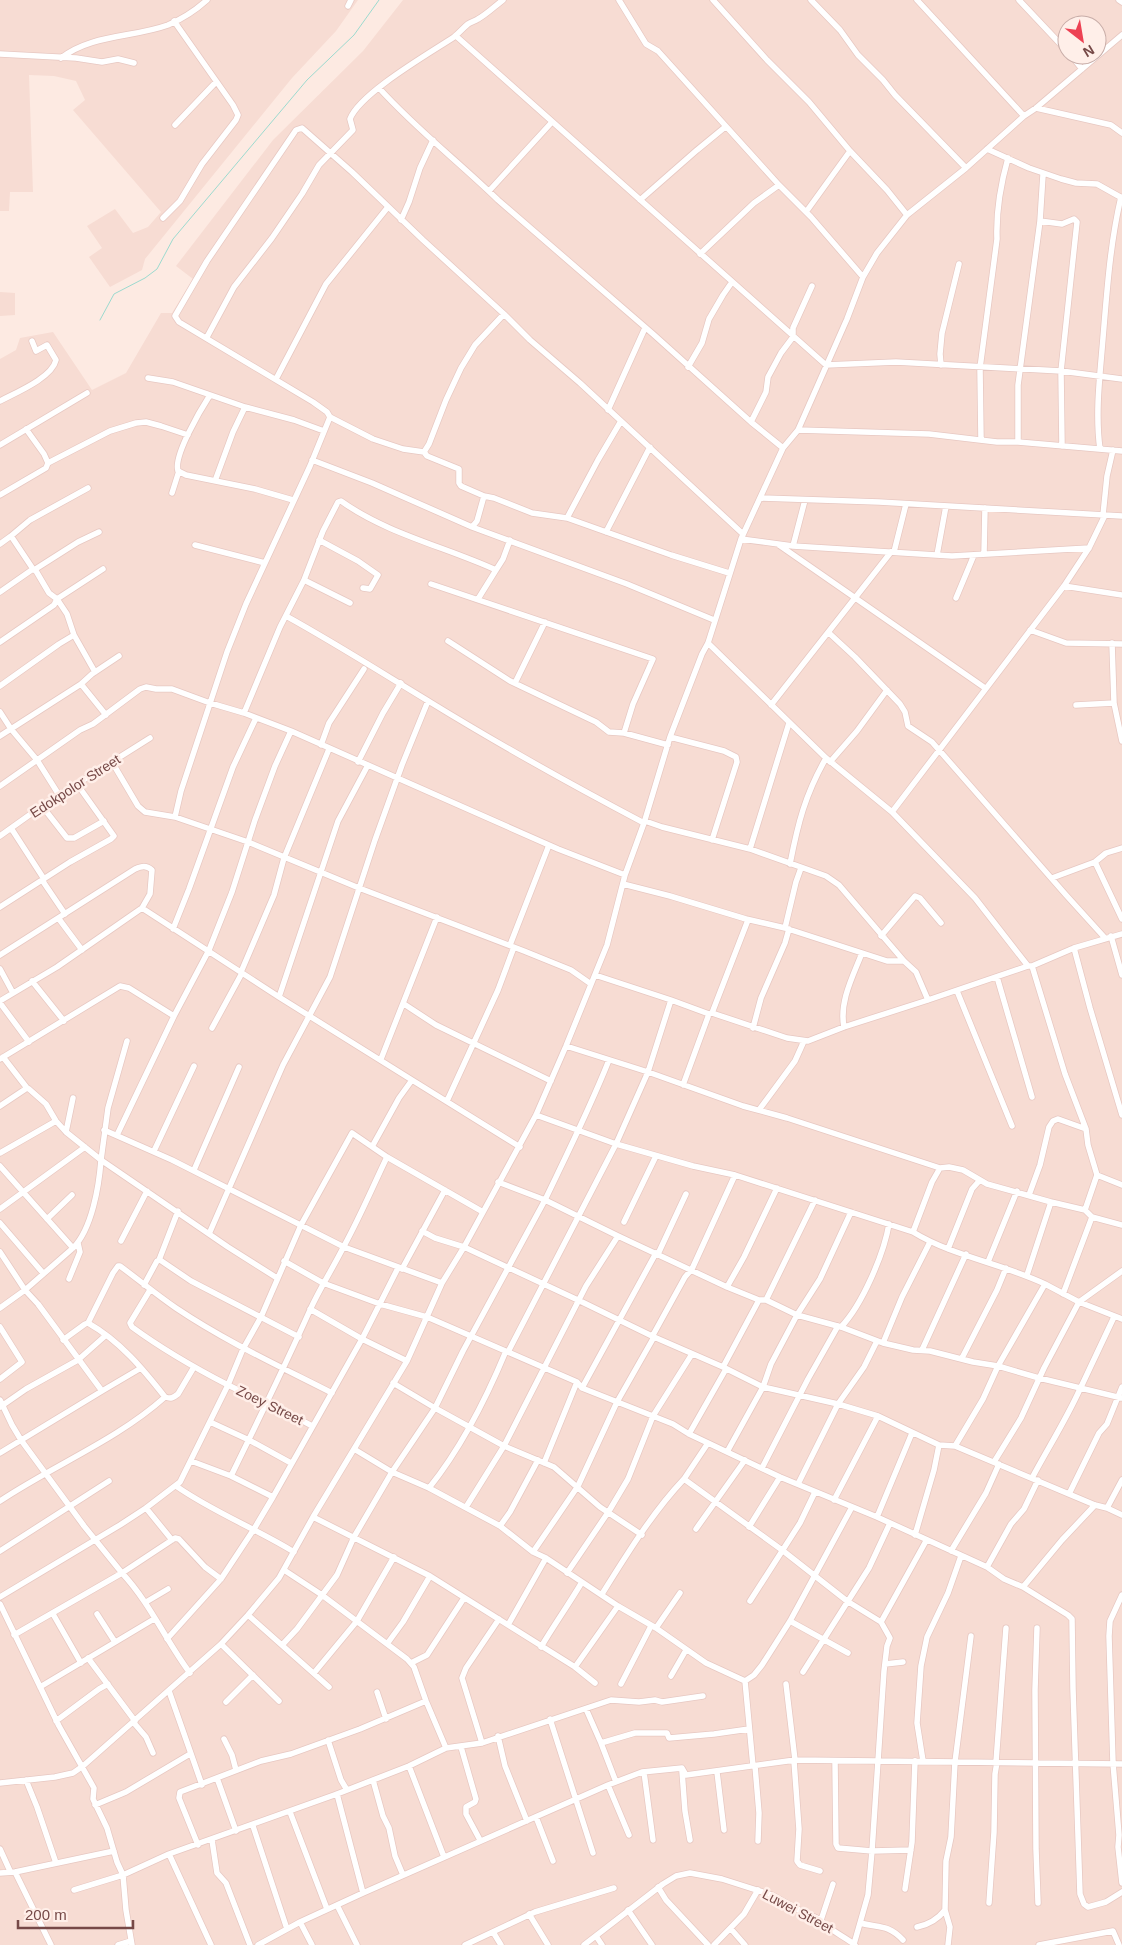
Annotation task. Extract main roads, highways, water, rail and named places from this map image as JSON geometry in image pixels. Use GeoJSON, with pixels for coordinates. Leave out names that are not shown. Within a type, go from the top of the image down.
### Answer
{"type":"FeatureCollection","features":[{"type":"Feature","properties":{"kind":"waterway"},"geometry":{"type":"LineString","coordinates":[[100,320],[114,294],[145,278],[157,269],[173,239],[307,80],[354,35],[379,0]]}}]}
